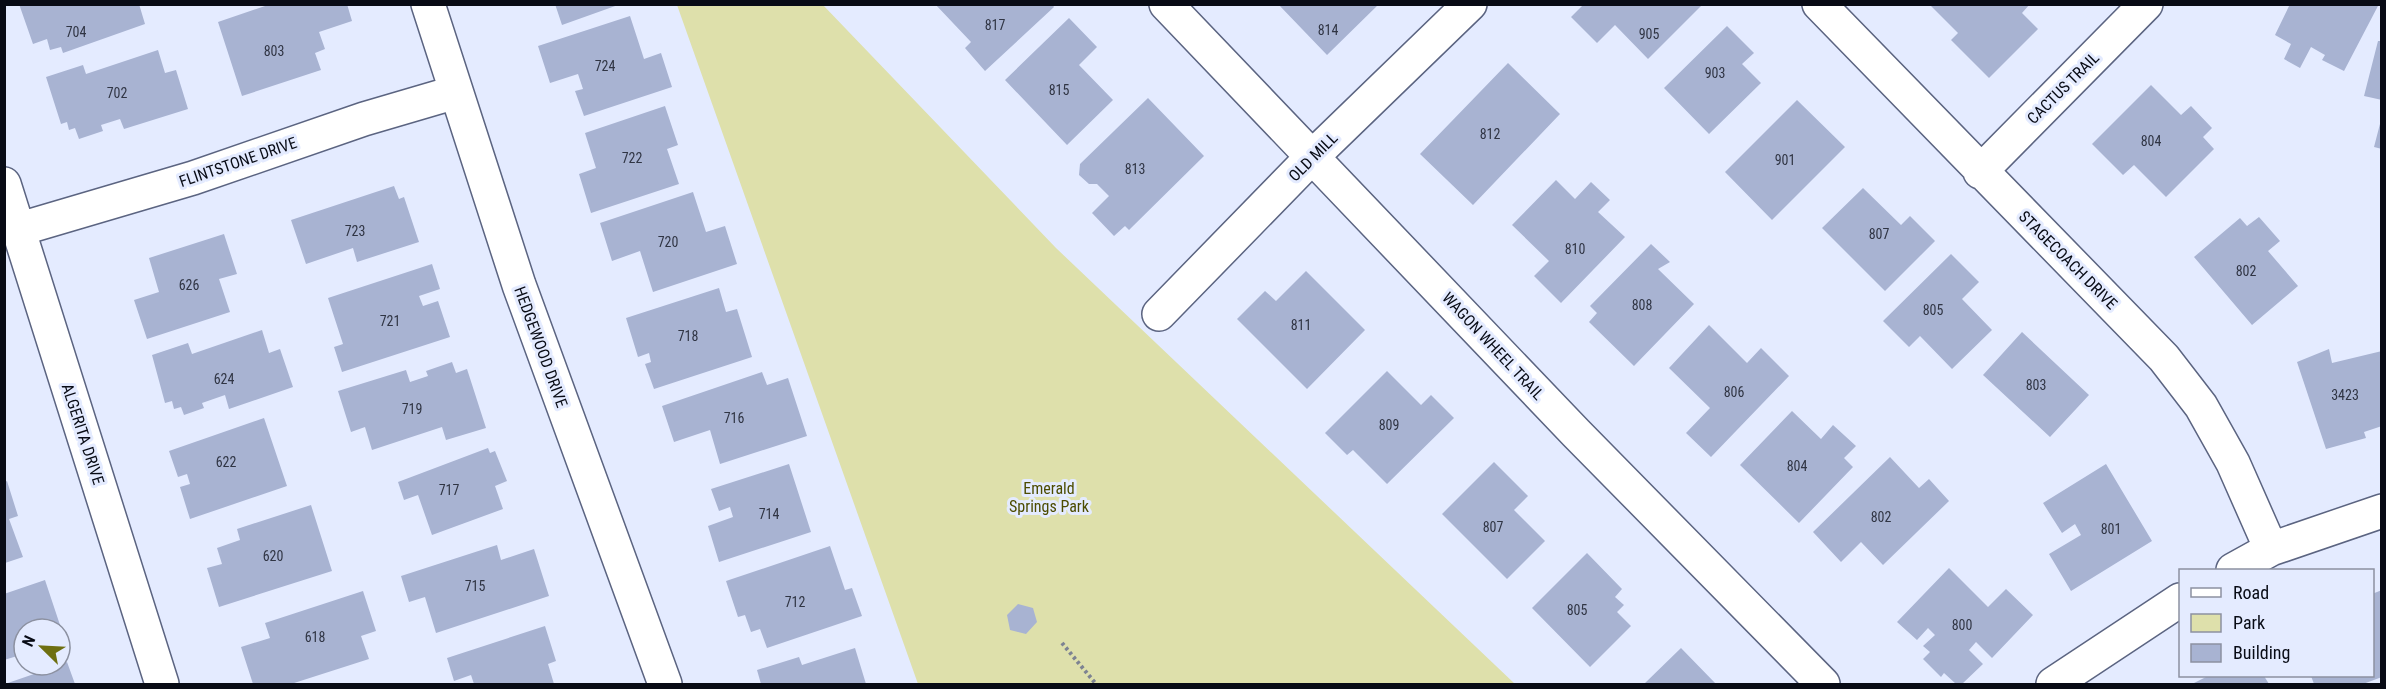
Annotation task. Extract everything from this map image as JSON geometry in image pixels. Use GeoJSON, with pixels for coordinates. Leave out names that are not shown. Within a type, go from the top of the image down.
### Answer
{"type":"FeatureCollection","features":[{"type":"Feature","properties":{"kind":"street","name":"HEDGEWOOD DRIVE"},"geometry":{"type":"LineString","coordinates":[[428,4],[519,285],[665,684]]}},
{"type":"Feature","properties":{"kind":"street","name":"WAGON WHEEL TRAIL"},"geometry":{"type":"LineString","coordinates":[[1166,4],[1576,434],[1824,684]]}},
{"type":"Feature","properties":{"kind":"street","name":"OLD MILL"},"geometry":{"type":"LineString","coordinates":[[1159,314],[1313,156],[1470,4]]}},
{"type":"Feature","properties":{"kind":"street","name":"STAGECOACH DRIVE"},"geometry":{"type":"LineString","coordinates":[[1820,4],[1980,172],[2164,358],[2201,406],[2233,463],[2271,549]]}},
{"type":"Feature","properties":{"kind":"street","name":"CACTUS TRAIL"},"geometry":{"type":"LineString","coordinates":[[1980,172],[2146,4]]}},
{"type":"Feature","properties":{"kind":"street","name":"FLINTSTONE DRIVE"},"geometry":{"type":"LineString","coordinates":[[20,229],[193,178],[364,119],[456,92]]}},
{"type":"Feature","properties":{"kind":"street","name":"ALGERITA DRIVE"},"geometry":{"type":"LineString","coordinates":[[4,184],[162,684]]}},
{"type":"Feature","properties":{"kind":"street"},"geometry":{"type":"LineString","coordinates":[[2235,569],[2271,549],[2382,511]]}},
{"type":"Feature","properties":{"kind":"street"},"geometry":{"type":"LineString","coordinates":[[2053,684],[2179,601]]}},
{"type":"Feature","properties":{"kind":"path"},"geometry":{"type":"LineString","coordinates":[[1062,643],[1096,684]]}},
{"type":"Feature","properties":{"kind":"green space","name":"Emerald Springs Park"},"geometry":{"type":"Polygon","coordinates":[[[677,5],[823,5],[1056,248],[1515,684],[918,684],[677,5]]]}},
{"type":"Feature","properties":{"kind":"building"},"geometry":{"type":"Polygon","coordinates":[[[19,4],[139,4],[145,24],[63,53],[61,47],[50,50],[47,39],[33,44],[19,4]]]}},
{"type":"Feature","properties":{"kind":"building"},"geometry":{"type":"Polygon","coordinates":[[[271,4],[347,4],[352,21],[319,32],[325,49],[315,53],[321,70],[242,96],[218,22],[271,4]]]}},
{"type":"Feature","properties":{"kind":"building"},"geometry":{"type":"Polygon","coordinates":[[[555,4],[618,4],[618,5],[562,25],[555,4]]]}},
{"type":"Feature","properties":{"kind":"building"},"geometry":{"type":"Polygon","coordinates":[[[935,4],[1052,4],[1054,7],[985,71],[965,48],[971,42],[935,4]]]}},
{"type":"Feature","properties":{"kind":"building"},"geometry":{"type":"Polygon","coordinates":[[[1278,4],[1379,4],[1327,55],[1278,4]]]}},
{"type":"Feature","properties":{"kind":"building"},"geometry":{"type":"Polygon","coordinates":[[[1584,4],[1703,4],[1648,59],[1615,25],[1597,43],[1571,17],[1584,4]]]}},
{"type":"Feature","properties":{"kind":"building"},"geometry":{"type":"Polygon","coordinates":[[[1929,4],[2030,4],[2022,13],[2038,29],[1989,78],[1951,40],[1958,33],[1929,4]]]}},
{"type":"Feature","properties":{"kind":"building"},"geometry":{"type":"Polygon","coordinates":[[[2290,4],[2379,4],[2344,71],[2322,60],[2325,55],[2311,47],[2300,68],[2284,59],[2291,44],[2275,35],[2290,4]]]}},
{"type":"Feature","properties":{"kind":"building"},"geometry":{"type":"Polygon","coordinates":[[[630,16],[644,59],[661,53],[672,87],[584,116],[575,91],[583,89],[578,74],[550,83],[538,46],[630,16]]]}},
{"type":"Feature","properties":{"kind":"building"},"geometry":{"type":"Polygon","coordinates":[[[1069,18],[1097,47],[1079,65],[1113,100],[1067,145],[1005,80],[1069,18]]]}},
{"type":"Feature","properties":{"kind":"building"},"geometry":{"type":"Polygon","coordinates":[[[1727,26],[1754,53],[1742,64],[1761,83],[1709,134],[1664,88],[1727,26]]]}},
{"type":"Feature","properties":{"kind":"building"},"geometry":{"type":"Polygon","coordinates":[[[2378,41],[2382,41],[2382,100],[2364,96],[2378,41]]]}},
{"type":"Feature","properties":{"kind":"building"},"geometry":{"type":"Polygon","coordinates":[[[158,50],[165,73],[176,70],[188,109],[124,129],[120,119],[101,125],[103,131],[79,139],[75,128],[69,130],[67,122],[61,124],[46,77],[83,65],[86,74],[158,50]]]}},
{"type":"Feature","properties":{"kind":"building"},"geometry":{"type":"Polygon","coordinates":[[[1508,63],[1560,114],[1473,205],[1420,154],[1508,63]]]}},
{"type":"Feature","properties":{"kind":"building"},"geometry":{"type":"Polygon","coordinates":[[[2151,85],[2181,115],[2191,106],[2212,128],[2203,137],[2214,149],[2166,197],[2134,165],[2123,175],[2092,144],[2151,85]]]}},
{"type":"Feature","properties":{"kind":"building"},"geometry":{"type":"Polygon","coordinates":[[[1148,98],[1204,156],[1129,230],[1125,226],[1114,236],[1092,213],[1109,196],[1097,184],[1089,184],[1079,175],[1080,164],[1148,98]]]}},
{"type":"Feature","properties":{"kind":"building"},"geometry":{"type":"Polygon","coordinates":[[[1797,100],[1845,147],[1772,220],[1725,172],[1797,100]]]}},
{"type":"Feature","properties":{"kind":"building"},"geometry":{"type":"Polygon","coordinates":[[[665,106],[678,145],[667,149],[679,184],[591,213],[579,174],[596,168],[585,133],[665,106]]]}},
{"type":"Feature","properties":{"kind":"building"},"geometry":{"type":"Polygon","coordinates":[[[2382,120],[2382,149],[2374,147],[2382,120]]]}},
{"type":"Feature","properties":{"kind":"building"},"geometry":{"type":"Polygon","coordinates":[[[1556,180],[1575,199],[1591,182],[1610,200],[1598,212],[1625,237],[1561,303],[1534,276],[1549,261],[1512,225],[1556,180]]]}},
{"type":"Feature","properties":{"kind":"building"},"geometry":{"type":"Polygon","coordinates":[[[394,186],[399,199],[404,197],[419,242],[357,262],[353,248],[306,264],[291,220],[394,186]]]}},
{"type":"Feature","properties":{"kind":"building"},"geometry":{"type":"Polygon","coordinates":[[[1863,188],[1901,225],[1910,216],[1935,241],[1885,291],[1822,228],[1863,188]]]}},
{"type":"Feature","properties":{"kind":"building"},"geometry":{"type":"Polygon","coordinates":[[[693,192],[706,232],[725,226],[737,264],[653,292],[640,251],[612,261],[600,223],[693,192]]]}},
{"type":"Feature","properties":{"kind":"building"},"geometry":{"type":"Polygon","coordinates":[[[2259,217],[2280,241],[2268,251],[2298,286],[2252,325],[2194,257],[2240,218],[2247,226],[2259,217]]]}},
{"type":"Feature","properties":{"kind":"building"},"geometry":{"type":"Polygon","coordinates":[[[224,234],[237,274],[219,279],[230,312],[147,339],[134,300],[159,292],[149,258],[224,234]]]}},
{"type":"Feature","properties":{"kind":"building"},"geometry":{"type":"Polygon","coordinates":[[[1651,244],[1670,262],[1658,269],[1694,304],[1634,366],[1589,322],[1597,313],[1590,306],[1651,244]]]}},
{"type":"Feature","properties":{"kind":"building"},"geometry":{"type":"Polygon","coordinates":[[[1951,254],[1979,282],[1962,299],[1992,330],[1952,369],[1920,336],[1909,347],[1883,321],[1951,254]]]}},
{"type":"Feature","properties":{"kind":"building"},"geometry":{"type":"Polygon","coordinates":[[[432,264],[440,289],[419,296],[423,306],[438,301],[450,337],[342,372],[334,347],[343,344],[328,298],[432,264]]]}},
{"type":"Feature","properties":{"kind":"building"},"geometry":{"type":"Polygon","coordinates":[[[1306,271],[1365,330],[1307,389],[1237,319],[1265,291],[1276,301],[1306,271]]]}},
{"type":"Feature","properties":{"kind":"building"},"geometry":{"type":"Polygon","coordinates":[[[719,288],[726,312],[737,309],[752,357],[654,389],[645,364],[651,362],[649,353],[638,357],[626,318],[719,288]]]}},
{"type":"Feature","properties":{"kind":"building"},"geometry":{"type":"Polygon","coordinates":[[[1709,325],[1747,363],[1761,348],[1789,376],[1711,457],[1686,433],[1710,408],[1669,368],[1709,325]]]}},
{"type":"Feature","properties":{"kind":"building"},"geometry":{"type":"Polygon","coordinates":[[[262,330],[269,353],[280,349],[293,387],[229,409],[225,395],[202,403],[204,408],[184,415],[181,407],[174,409],[172,401],[165,403],[152,355],[188,343],[192,354],[262,330]]]}},
{"type":"Feature","properties":{"kind":"building"},"geometry":{"type":"Polygon","coordinates":[[[2022,332],[2089,395],[2050,437],[1983,375],[2022,332]]]}},
{"type":"Feature","properties":{"kind":"building"},"geometry":{"type":"Polygon","coordinates":[[[2329,349],[2332,363],[2382,351],[2382,426],[2364,432],[2366,438],[2326,449],[2297,362],[2329,349]]]}},
{"type":"Feature","properties":{"kind":"building"},"geometry":{"type":"Polygon","coordinates":[[[452,362],[456,373],[467,369],[486,428],[446,440],[442,427],[372,450],[365,427],[351,432],[338,391],[406,370],[410,382],[428,376],[426,371],[452,362]]]}},
{"type":"Feature","properties":{"kind":"building"},"geometry":{"type":"Polygon","coordinates":[[[1387,371],[1421,405],[1431,395],[1454,418],[1387,484],[1353,450],[1347,455],[1325,433],[1387,371]]]}},
{"type":"Feature","properties":{"kind":"building"},"geometry":{"type":"Polygon","coordinates":[[[762,372],[767,385],[788,378],[807,436],[720,464],[710,430],[674,442],[662,406],[762,372]]]}},
{"type":"Feature","properties":{"kind":"building"},"geometry":{"type":"Polygon","coordinates":[[[1792,411],[1821,439],[1833,425],[1856,446],[1844,458],[1853,467],[1799,523],[1740,465],[1792,411]]]}},
{"type":"Feature","properties":{"kind":"building"},"geometry":{"type":"Polygon","coordinates":[[[264,418],[287,486],[190,519],[180,487],[190,484],[187,474],[178,477],[169,451],[264,418]]]}},
{"type":"Feature","properties":{"kind":"building"},"geometry":{"type":"Polygon","coordinates":[[[488,448],[490,453],[495,451],[507,481],[495,486],[503,509],[432,535],[418,495],[404,500],[398,482],[488,448]]]}},
{"type":"Feature","properties":{"kind":"building"},"geometry":{"type":"Polygon","coordinates":[[[1890,457],[1919,488],[1929,479],[1949,501],[1883,565],[1861,542],[1841,562],[1813,532],[1890,457]]]}},
{"type":"Feature","properties":{"kind":"building"},"geometry":{"type":"Polygon","coordinates":[[[1494,462],[1528,496],[1514,510],[1545,541],[1507,579],[1442,514],[1494,462]]]}},
{"type":"Feature","properties":{"kind":"building"},"geometry":{"type":"Polygon","coordinates":[[[789,464],[811,532],[719,562],[708,526],[733,517],[730,507],[719,511],[711,489],[789,464]]]}},
{"type":"Feature","properties":{"kind":"building"},"geometry":{"type":"Polygon","coordinates":[[[2106,464],[2152,541],[2071,591],[2049,554],[2081,535],[2075,524],[2062,533],[2043,503],[2106,464]]]}},
{"type":"Feature","properties":{"kind":"building"},"geometry":{"type":"Polygon","coordinates":[[[7,481],[18,516],[9,519],[23,557],[5,563],[5,482],[7,481]]]}},
{"type":"Feature","properties":{"kind":"building"},"geometry":{"type":"Polygon","coordinates":[[[311,505],[332,571],[219,607],[207,568],[222,564],[217,548],[240,540],[237,529],[311,505]]]}},
{"type":"Feature","properties":{"kind":"building"},"geometry":{"type":"Polygon","coordinates":[[[497,545],[501,560],[534,549],[549,596],[436,633],[425,597],[409,602],[401,576],[497,545]]]}},
{"type":"Feature","properties":{"kind":"building"},"geometry":{"type":"Polygon","coordinates":[[[830,546],[845,590],[852,588],[862,616],[767,648],[760,629],[751,632],[745,615],[738,617],[726,581],[830,546]]]}},
{"type":"Feature","properties":{"kind":"building"},"geometry":{"type":"Polygon","coordinates":[[[1587,553],[1622,589],[1615,597],[1624,605],[1617,612],[1631,626],[1590,667],[1532,608],[1587,553]]]}},
{"type":"Feature","properties":{"kind":"building"},"geometry":{"type":"Polygon","coordinates":[[[1949,568],[1988,607],[2006,589],[2033,615],[1992,658],[1976,642],[1969,650],[1983,664],[1962,684],[1956,684],[1944,673],[1941,677],[1923,659],[1930,652],[1923,646],[1935,635],[1928,628],[1917,640],[1897,622],[1949,568]]]}},
{"type":"Feature","properties":{"kind":"building"},"geometry":{"type":"Polygon","coordinates":[[[45,580],[57,617],[12,617],[12,658],[4,660],[4,594],[45,580]]]}},
{"type":"Feature","properties":{"kind":"building"},"geometry":{"type":"Polygon","coordinates":[[[2382,590],[2382,677],[2363,684],[2314,684],[2311,677],[2374,677],[2374,593],[2382,590]]]}},
{"type":"Feature","properties":{"kind":"building"},"geometry":{"type":"Polygon","coordinates":[[[363,591],[376,631],[361,636],[369,659],[291,684],[253,684],[241,647],[270,638],[265,623],[363,591]]]}},
{"type":"Feature","properties":{"kind":"building"},"geometry":{"type":"Polygon","coordinates":[[[1018,604],[1033,608],[1037,622],[1026,634],[1010,630],[1007,615],[1018,604]]]}},
{"type":"Feature","properties":{"kind":"building"},"geometry":{"type":"Polygon","coordinates":[[[545,626],[556,661],[548,664],[554,684],[474,684],[471,675],[454,681],[447,658],[545,626]]]}},
{"type":"Feature","properties":{"kind":"building"},"geometry":{"type":"Polygon","coordinates":[[[855,648],[866,684],[761,684],[757,670],[799,657],[802,665],[855,648]]]}},
{"type":"Feature","properties":{"kind":"building"},"geometry":{"type":"Polygon","coordinates":[[[1681,648],[1716,684],[1644,684],[1681,648]]]}},
{"type":"Feature","properties":{"kind":"building"},"geometry":{"type":"Polygon","coordinates":[[[72,676],[75,684],[5,684],[25,677],[72,676]]]}},
{"type":"Feature","properties":{"kind":"building"},"geometry":{"type":"Polygon","coordinates":[[[2206,677],[2265,677],[2269,684],[2192,684],[2206,677]]]}}]}
